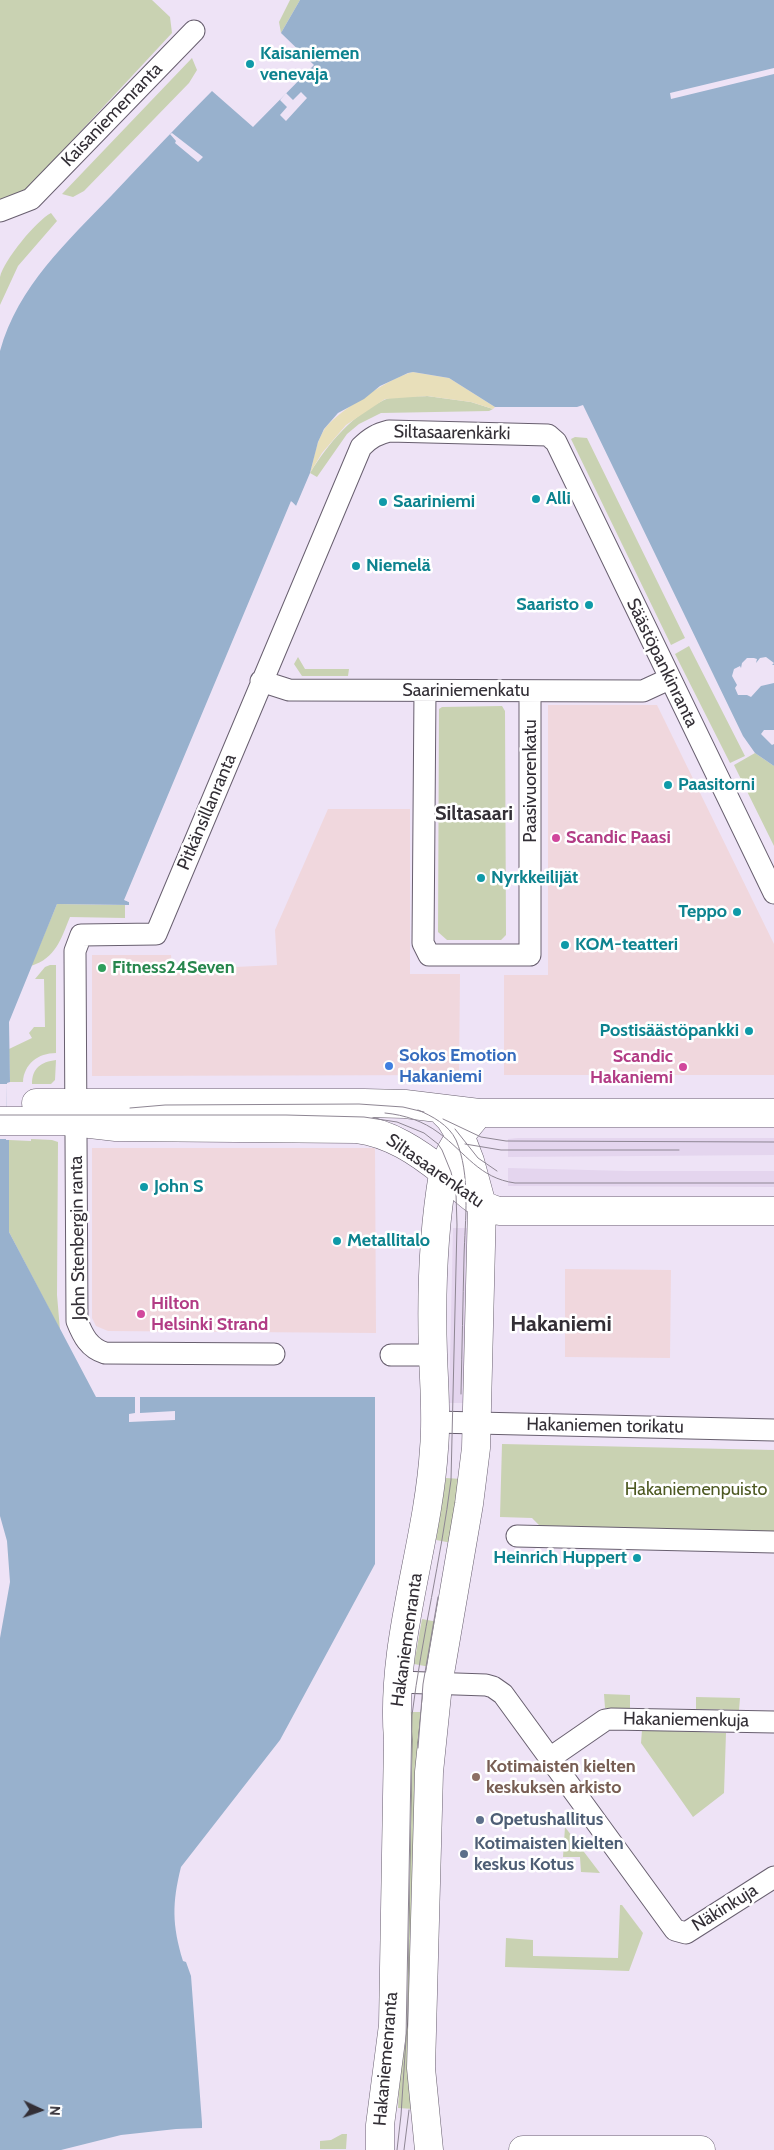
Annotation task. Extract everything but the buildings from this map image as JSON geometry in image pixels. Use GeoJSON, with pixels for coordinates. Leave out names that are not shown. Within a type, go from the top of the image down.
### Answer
{"type":"FeatureCollection","features":[{"type":"Feature","properties":{"kind":"main road","name":"Siltasaarenkatu"},"geometry":{"type":"LineString","coordinates":[[3,1112],[76,1113],[364,1103],[405,1104],[479,1113],[774,1114]]}},
{"type":"Feature","properties":{"kind":"main road","name":"Hakaniemenranta"},"geometry":{"type":"LineString","coordinates":[[429,2150],[421,2068],[429,1772],[438,1685],[469,1504],[476,1448],[482,1206],[470,1162],[460,1136],[450,1119],[440,1109]]}},
{"type":"Feature","properties":{"kind":"main road","name":"Siltasaarenkatu"},"geometry":{"type":"LineString","coordinates":[[76,1113],[116,1127],[366,1130],[389,1136],[444,1172],[482,1206],[512,1213],[774,1211]]}},
{"type":"Feature","properties":{"kind":"main road","name":"Hakaniemenranta"},"geometry":{"type":"LineString","coordinates":[[380,2150],[380,2120],[393,2025],[398,1740],[396,1706],[398,1682],[432,1474],[435,1422],[433,1355],[435,1237],[444,1172],[453,1145],[479,1113]]}},
{"type":"Feature","properties":{"kind":"main road"},"geometry":{"type":"LineString","coordinates":[[522,2150],[701,2150]]}},
{"type":"Feature","properties":{"kind":"street","name":"Kaisaniemenranta"},"geometry":{"type":"LineString","coordinates":[[0,211],[31,200],[194,31]]}},
{"type":"Feature","properties":{"kind":"street","name":"Siltasaarenkärki"},"geometry":{"type":"LineString","coordinates":[[361,447],[376,434],[389,431],[548,435]]}},
{"type":"Feature","properties":{"kind":"street","name":"Säästöpankinranta"},"geometry":{"type":"LineString","coordinates":[[548,435],[556,442],[774,893]]}},
{"type":"Feature","properties":{"kind":"street","name":"Pitkänsillanranta"},"geometry":{"type":"LineString","coordinates":[[76,1113],[75,951],[81,935],[156,934],[361,447]]}},
{"type":"Feature","properties":{"kind":"street","name":"Saariniemenkatu"},"geometry":{"type":"LineString","coordinates":[[261,682],[288,690],[530,692],[643,691],[670,679]]}},
{"type":"Feature","properties":{"kind":"street","name":"Paasivuorenkatu"},"geometry":{"type":"LineString","coordinates":[[425,691],[423,943],[429,955],[530,955],[530,692]]}},
{"type":"Feature","properties":{"kind":"street","name":"John Stenbergin ranta"},"geometry":{"type":"LineString","coordinates":[[76,1113],[77,1320],[86,1340],[94,1350],[105,1353],[274,1354]]}},
{"type":"Feature","properties":{"kind":"street"},"geometry":{"type":"LineString","coordinates":[[392,1355],[433,1355]]}},
{"type":"Feature","properties":{"kind":"street","name":"Hakaniemen torikatu"},"geometry":{"type":"LineString","coordinates":[[435,1422],[774,1430]]}},
{"type":"Feature","properties":{"kind":"street"},"geometry":{"type":"LineString","coordinates":[[517,1536],[774,1542]]}},
{"type":"Feature","properties":{"kind":"street"},"geometry":{"type":"LineString","coordinates":[[398,1682],[494,1687],[503,1694],[550,1758]]}},
{"type":"Feature","properties":{"kind":"street","name":"Hakaniemenkuja"},"geometry":{"type":"LineString","coordinates":[[550,1758],[605,1720],[611,1719],[774,1722]]}},
{"type":"Feature","properties":{"kind":"street","name":"Näkinkuja"},"geometry":{"type":"LineString","coordinates":[[550,1758],[675,1930],[686,1933],[774,1877]]}},
{"type":"Feature","properties":{"kind":"shaded area"},"geometry":{"type":"Polygon","coordinates":[[[548,705],[657,705],[774,944],[774,1075],[504,1075],[504,975],[548,975],[548,705]]]}},
{"type":"Feature","properties":{"kind":"shaded area"},"geometry":{"type":"Polygon","coordinates":[[[328,809],[410,809],[410,974],[460,974],[459,1075],[92,1076],[92,955],[171,955],[172,970],[277,965],[275,930],[328,809]]]}},
{"type":"Feature","properties":{"kind":"shaded area"},"geometry":{"type":"Polygon","coordinates":[[[774,1138],[774,1155],[508,1157],[508,1139],[774,1138]]]}},
{"type":"Feature","properties":{"kind":"shaded area"},"geometry":{"type":"Polygon","coordinates":[[[92,1148],[375,1148],[376,1333],[108,1331],[96,1326],[92,1318],[92,1148]]]}},
{"type":"Feature","properties":{"kind":"shaded area"},"geometry":{"type":"Polygon","coordinates":[[[508,1168],[628,1171],[774,1171],[774,1187],[508,1186],[508,1168]]]}},
{"type":"Feature","properties":{"kind":"shaded area","name":"Hakaniemi"},"geometry":{"type":"Polygon","coordinates":[[[453,1228],[468,1228],[465,1403],[449,1403],[453,1228]]]}},
{"type":"Feature","properties":{"kind":"shaded area"},"geometry":{"type":"Polygon","coordinates":[[[565,1269],[671,1270],[670,1358],[565,1357],[565,1269]]]}},
{"type":"Feature","properties":{"kind":"green space"},"geometry":{"type":"Polygon","coordinates":[[[0,0],[152,0],[170,17],[172,33],[0,218],[0,0]]]}},
{"type":"Feature","properties":{"kind":"green space"},"geometry":{"type":"Polygon","coordinates":[[[290,0],[300,0],[281,33],[279,22],[290,0]]]}},
{"type":"Feature","properties":{"kind":"green space"},"geometry":{"type":"Polygon","coordinates":[[[192,58],[197,70],[189,83],[84,191],[73,197],[62,194],[192,58]]]}},
{"type":"Feature","properties":{"kind":"green space"},"geometry":{"type":"Polygon","coordinates":[[[51,213],[57,221],[18,266],[0,305],[0,277],[3,270],[14,251],[29,232],[51,213]]]}},
{"type":"Feature","properties":{"kind":"green space"},"geometry":{"type":"Polygon","coordinates":[[[427,396],[471,402],[493,409],[489,411],[381,413],[359,424],[347,434],[317,477],[310,473],[342,431],[372,406],[393,397],[427,396]]]}},
{"type":"Feature","properties":{"kind":"green space"},"geometry":{"type":"Polygon","coordinates":[[[575,437],[587,438],[685,638],[671,645],[571,439],[575,437]]]}},
{"type":"Feature","properties":{"kind":"green space"},"geometry":{"type":"Polygon","coordinates":[[[689,646],[745,756],[730,763],[675,654],[689,646]]]}},
{"type":"Feature","properties":{"kind":"green space"},"geometry":{"type":"Polygon","coordinates":[[[298,657],[305,669],[349,669],[348,676],[302,676],[294,664],[298,657]]]}},
{"type":"Feature","properties":{"kind":"green space"},"geometry":{"type":"Polygon","coordinates":[[[502,706],[505,711],[506,935],[501,940],[447,940],[438,932],[439,709],[442,707],[502,706]]]}},
{"type":"Feature","properties":{"kind":"green space"},"geometry":{"type":"Polygon","coordinates":[[[755,753],[774,766],[774,846],[734,765],[755,753]]]}},
{"type":"Feature","properties":{"kind":"green space"},"geometry":{"type":"Polygon","coordinates":[[[57,904],[125,905],[125,918],[70,917],[52,953],[31,966],[57,904]]]}},
{"type":"Feature","properties":{"kind":"green space"},"geometry":{"type":"Polygon","coordinates":[[[56,965],[56,1053],[43,1055],[33,1061],[26,1070],[23,1082],[10,1082],[9,1049],[32,1038],[29,1033],[34,1027],[45,1027],[44,979],[35,979],[45,967],[56,965]]]}},
{"type":"Feature","properties":{"kind":"green space"},"geometry":{"type":"Polygon","coordinates":[[[56,1060],[55,1080],[51,1084],[32,1084],[32,1078],[38,1067],[46,1062],[56,1060]]]}},
{"type":"Feature","properties":{"kind":"green space"},"geometry":{"type":"Polygon","coordinates":[[[31,1139],[58,1142],[57,1295],[60,1330],[9,1232],[9,1140],[31,1141],[31,1139]]]}},
{"type":"Feature","properties":{"kind":"green space","name":"Hakaniemenpuisto"},"geometry":{"type":"Polygon","coordinates":[[[502,1444],[774,1450],[774,1535],[543,1529],[532,1518],[500,1517],[502,1444]]]}},
{"type":"Feature","properties":{"kind":"green space"},"geometry":{"type":"Polygon","coordinates":[[[446,1478],[462,1479],[452,1543],[436,1540],[446,1478]]]}},
{"type":"Feature","properties":{"kind":"green space"},"geometry":{"type":"Polygon","coordinates":[[[422,1619],[438,1622],[430,1667],[414,1664],[422,1619]]]}},
{"type":"Feature","properties":{"kind":"green space"},"geometry":{"type":"Polygon","coordinates":[[[604,1694],[630,1695],[630,1708],[605,1708],[604,1694]]]}},
{"type":"Feature","properties":{"kind":"green space"},"geometry":{"type":"Polygon","coordinates":[[[696,1697],[740,1698],[739,1710],[696,1709],[696,1697]]]}},
{"type":"Feature","properties":{"kind":"green space"},"geometry":{"type":"Polygon","coordinates":[[[408,1712],[424,1712],[414,2109],[398,2108],[402,2034],[408,1712]]]}},
{"type":"Feature","properties":{"kind":"green space"},"geometry":{"type":"Polygon","coordinates":[[[642,1730],[726,1733],[724,1793],[693,1817],[641,1743],[642,1730]]]}},
{"type":"Feature","properties":{"kind":"green space"},"geometry":{"type":"Polygon","coordinates":[[[565,1827],[600,1873],[581,1872],[580,1857],[563,1857],[565,1827]]]}},
{"type":"Feature","properties":{"kind":"green space"},"geometry":{"type":"Polygon","coordinates":[[[620,1905],[622,1905],[643,1933],[629,1971],[505,1967],[506,1938],[533,1940],[533,1956],[618,1958],[620,1905]]]}},
{"type":"Feature","properties":{"kind":"green space"},"geometry":{"type":"Polygon","coordinates":[[[342,2134],[347,2134],[346,2149],[320,2149],[320,2141],[331,2140],[342,2134]]]}},
{"type":"Feature","properties":{"kind":"sand"},"geometry":{"type":"Polygon","coordinates":[[[413,372],[449,378],[495,407],[493,409],[471,402],[427,396],[385,399],[346,425],[322,453],[310,473],[319,440],[330,423],[352,405],[392,380],[413,372]]]}},
{"type":"Feature","properties":{"kind":"water"},"geometry":{"type":"Polygon","coordinates":[[[300,0],[774,0],[774,766],[755,753],[743,736],[583,405],[577,407],[495,407],[449,378],[413,372],[380,386],[364,399],[338,413],[324,429],[318,442],[310,473],[296,506],[292,502],[125,900],[129,902],[129,905],[57,904],[9,1022],[10,1082],[7,1083],[6,1140],[9,1140],[9,1232],[96,1397],[375,1397],[375,1564],[280,1740],[181,1867],[174,1914],[183,1961],[186,1962],[191,1976],[202,2123],[202,2150],[0,2150],[0,1638],[10,1582],[7,1541],[0,1516],[0,351],[8,328],[19,306],[31,285],[46,266],[78,230],[212,91],[253,127],[314,65],[281,33],[300,0]]]}},
{"type":"Feature","properties":{"kind":"pier"},"geometry":{"type":"Polygon","coordinates":[[[774,68],[774,74],[671,99],[670,93],[774,68]]]}},
{"type":"Feature","properties":{"kind":"pier"},"geometry":{"type":"Polygon","coordinates":[[[301,92],[307,98],[286,121],[280,115],[287,107],[280,100],[286,93],[293,100],[301,92]]]}},
{"type":"Feature","properties":{"kind":"pier"},"geometry":{"type":"Polygon","coordinates":[[[172,133],[203,157],[198,162],[175,143],[176,141],[170,134],[172,133]]]}},
{"type":"Feature","properties":{"kind":"pier"},"geometry":{"type":"Polygon","coordinates":[[[291,501],[296,506],[295,508],[292,506],[127,899],[130,900],[129,902],[124,900],[291,501]]]}},
{"type":"Feature","properties":{"kind":"pier"},"geometry":{"type":"Polygon","coordinates":[[[766,657],[774,663],[772,665],[774,665],[774,683],[761,686],[751,697],[738,695],[735,688],[737,685],[732,676],[734,669],[740,666],[741,668],[742,663],[747,658],[757,659],[756,663],[760,658],[766,657]]]}},
{"type":"Feature","properties":{"kind":"pier"},"geometry":{"type":"Polygon","coordinates":[[[764,730],[774,730],[774,744],[772,745],[761,734],[764,730]]]}},
{"type":"Feature","properties":{"kind":"pier"},"geometry":{"type":"Polygon","coordinates":[[[0,1084],[7,1084],[6,1139],[0,1139],[0,1084]]]}},
{"type":"Feature","properties":{"kind":"pier"},"geometry":{"type":"Polygon","coordinates":[[[135,1397],[140,1397],[140,1413],[175,1411],[175,1420],[129,1422],[129,1414],[135,1413],[135,1397]]]}},
{"type":"Feature","properties":{"kind":"pier"},"geometry":{"type":"Polygon","coordinates":[[[202,2128],[203,2148],[205,2150],[61,2150],[121,2135],[202,2128]]]}},
{"type":"Feature","properties":{"kind":"tram line"},"geometry":{"type":"LineString","coordinates":[[130,1108],[165,1105],[359,1104],[403,1107],[424,1112]]}},
{"type":"Feature","properties":{"kind":"tram line"},"geometry":{"type":"LineString","coordinates":[[418,1110],[440,1122],[453,1135],[461,1154],[464,1168],[466,1213],[461,1394]]}},
{"type":"Feature","properties":{"kind":"tram line"},"geometry":{"type":"LineString","coordinates":[[385,1113],[400,1115],[427,1125],[449,1141],[482,1170],[492,1176],[515,1183],[774,1183]]}},
{"type":"Feature","properties":{"kind":"tram line"},"geometry":{"type":"LineString","coordinates":[[0,1115],[286,1115],[364,1117],[397,1122],[424,1133],[438,1144],[451,1172],[456,1194],[457,1225],[451,1480],[412,1715],[406,2039],[397,2150]]}},
{"type":"Feature","properties":{"kind":"tram line"},"geometry":{"type":"LineString","coordinates":[[443,1119],[481,1137],[506,1141],[774,1142]]}},
{"type":"Feature","properties":{"kind":"tram line"},"geometry":{"type":"LineString","coordinates":[[455,1129],[478,1158],[497,1171]]}},
{"type":"Feature","properties":{"kind":"tram line"},"geometry":{"type":"LineString","coordinates":[[465,1144],[501,1150],[679,1150]]}},
{"type":"Feature","properties":{"kind":"tram line"},"geometry":{"type":"LineString","coordinates":[[418,1748],[423,1684],[438,1597]]}},
{"type":"Feature","properties":{"kind":"tram line"},"geometry":{"type":"LineString","coordinates":[[404,2150],[409,2110]]}},
{"type":"Feature","properties":{"kind":"place","name":"Kaisaniemen venevaja"},"geometry":{"type":"Point","coordinates":[250,64]}},
{"type":"Feature","properties":{"kind":"place","name":"Alli"},"geometry":{"type":"Point","coordinates":[536,499]}},
{"type":"Feature","properties":{"kind":"place","name":"Saariniemi"},"geometry":{"type":"Point","coordinates":[383,502]}},
{"type":"Feature","properties":{"kind":"place","name":"Niemelä"},"geometry":{"type":"Point","coordinates":[356,566]}},
{"type":"Feature","properties":{"kind":"place","name":"Saaristo"},"geometry":{"type":"Point","coordinates":[589,605]}},
{"type":"Feature","properties":{"kind":"place","name":"Paasitorni"},"geometry":{"type":"Point","coordinates":[668,785]}},
{"type":"Feature","properties":{"kind":"place","name":"Scandic Paasi"},"geometry":{"type":"Point","coordinates":[556,838]}},
{"type":"Feature","properties":{"kind":"place","name":"Nyrkkeilijät"},"geometry":{"type":"Point","coordinates":[481,878]}},
{"type":"Feature","properties":{"kind":"place","name":"Teppo"},"geometry":{"type":"Point","coordinates":[737,912]}},
{"type":"Feature","properties":{"kind":"place","name":"KOM-teatteri"},"geometry":{"type":"Point","coordinates":[565,945]}},
{"type":"Feature","properties":{"kind":"place","name":"Fitness24Seven"},"geometry":{"type":"Point","coordinates":[102,968]}},
{"type":"Feature","properties":{"kind":"place","name":"Postisäästöpankki"},"geometry":{"type":"Point","coordinates":[749,1031]}},
{"type":"Feature","properties":{"kind":"place","name":"Sokos Emotion Hakaniemi"},"geometry":{"type":"Point","coordinates":[389,1066]}},
{"type":"Feature","properties":{"kind":"place","name":"Scandic Hakaniemi"},"geometry":{"type":"Point","coordinates":[683,1067]}},
{"type":"Feature","properties":{"kind":"place","name":"John S"},"geometry":{"type":"Point","coordinates":[144,1187]}},
{"type":"Feature","properties":{"kind":"place","name":"Metallitalo"},"geometry":{"type":"Point","coordinates":[337,1241]}},
{"type":"Feature","properties":{"kind":"place","name":"Hilton Helsinki Strand"},"geometry":{"type":"Point","coordinates":[141,1314]}},
{"type":"Feature","properties":{"kind":"place","name":"Heinrich Huppert"},"geometry":{"type":"Point","coordinates":[637,1558]}},
{"type":"Feature","properties":{"kind":"place","name":"Kotimaisten kielten keskuksen arkisto"},"geometry":{"type":"Point","coordinates":[476,1777]}},
{"type":"Feature","properties":{"kind":"place","name":"Opetushallitus"},"geometry":{"type":"Point","coordinates":[480,1820]}},
{"type":"Feature","properties":{"kind":"place","name":"Kotimaisten kielten keskus Kotus"},"geometry":{"type":"Point","coordinates":[464,1854]}},
{"type":"Feature","properties":{"kind":"district","name":"Siltasaari"},"geometry":{"type":"Point","coordinates":[474,814]}},
{"type":"Feature","properties":{"kind":"district","name":"Hakaniemi"},"geometry":{"type":"Point","coordinates":[561,1325]}}]}
